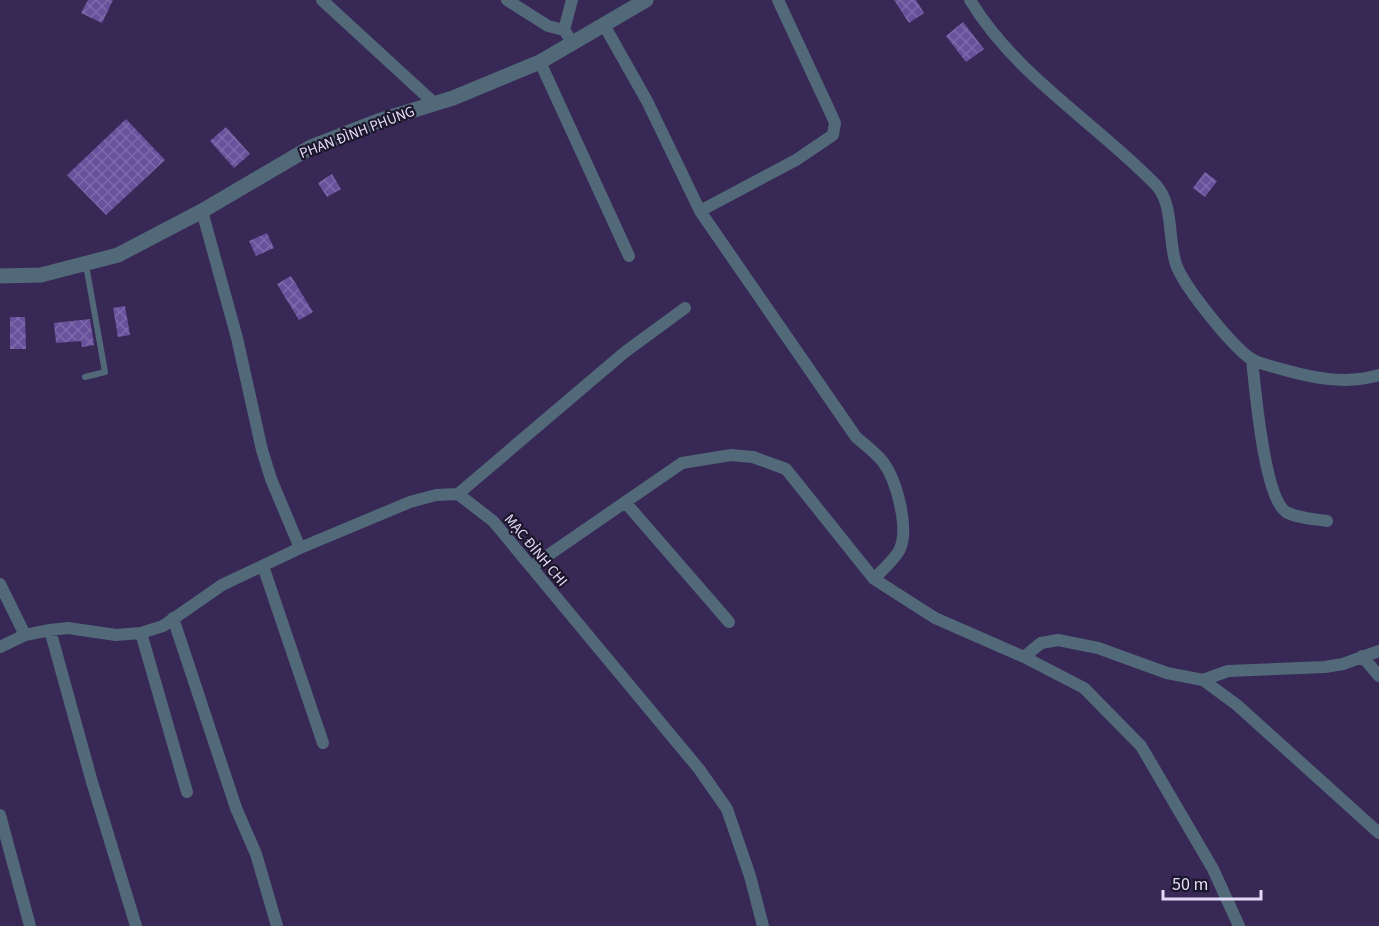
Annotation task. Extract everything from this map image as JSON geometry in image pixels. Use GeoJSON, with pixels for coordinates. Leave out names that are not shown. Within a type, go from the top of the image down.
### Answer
{"type":"FeatureCollection","features":[{"type":"Feature","properties":{"kind":"street"},"geometry":{"type":"LineString","coordinates":[[322,0],[434,103]]}},
{"type":"Feature","properties":{"kind":"street"},"geometry":{"type":"LineString","coordinates":[[507,0],[548,26],[564,30],[573,43]]}},
{"type":"Feature","properties":{"kind":"street"},"geometry":{"type":"LineString","coordinates":[[564,30],[572,0]]}},
{"type":"Feature","properties":{"kind":"street","name":"PHAN ĐÌNH PHÙNG"},"geometry":{"type":"LineString","coordinates":[[0,276],[41,275],[118,255],[202,211],[311,147],[378,121],[453,98],[540,62],[646,0]]}},
{"type":"Feature","properties":{"kind":"street"},"geometry":{"type":"LineString","coordinates":[[700,211],[796,160],[833,135],[835,123],[778,0]]}},
{"type":"Feature","properties":{"kind":"street"},"geometry":{"type":"LineString","coordinates":[[970,0],[988,29],[1011,55],[1157,186],[1167,205],[1174,256],[1184,280],[1199,302],[1230,338],[1252,359],[1303,376],[1329,380],[1362,380],[1379,375]]}},
{"type":"Feature","properties":{"kind":"street"},"geometry":{"type":"LineString","coordinates":[[604,25],[647,101],[700,211],[856,436],[882,462],[891,477],[903,520],[902,542],[898,553],[874,579]]}},
{"type":"Feature","properties":{"kind":"street"},"geometry":{"type":"LineString","coordinates":[[540,62],[629,256]]}},
{"type":"Feature","properties":{"kind":"street"},"geometry":{"type":"LineString","coordinates":[[202,211],[237,338],[262,450],[271,479],[300,548]]}},
{"type":"Feature","properties":{"kind":"street"},"geometry":{"type":"LineString","coordinates":[[0,647],[25,634],[50,630],[68,628],[116,635],[141,633],[163,626],[222,585],[300,548],[410,502],[436,495],[458,494],[625,352],[685,308]]}},
{"type":"Feature","properties":{"kind":"street"},"geometry":{"type":"LineString","coordinates":[[1252,359],[1258,421],[1278,505],[1287,513],[1327,521]]}},
{"type":"Feature","properties":{"kind":"street"},"geometry":{"type":"LineString","coordinates":[[531,567],[682,463],[731,455],[753,458],[786,469],[874,579],[935,618],[1024,657],[1084,688],[1141,746],[1213,869],[1239,926]]}},
{"type":"Feature","properties":{"kind":"street","name":"MẠC ĐỈNH CHI"},"geometry":{"type":"LineString","coordinates":[[458,494],[493,521],[699,769],[727,809],[750,876],[763,926]]}},
{"type":"Feature","properties":{"kind":"street"},"geometry":{"type":"LineString","coordinates":[[625,502],[729,622]]}},
{"type":"Feature","properties":{"kind":"street"},"geometry":{"type":"LineString","coordinates":[[262,566],[323,743]]}},
{"type":"Feature","properties":{"kind":"street"},"geometry":{"type":"LineString","coordinates":[[0,584],[25,634]]}},
{"type":"Feature","properties":{"kind":"street"},"geometry":{"type":"LineString","coordinates":[[173,618],[225,778],[256,854],[277,926]]}},
{"type":"Feature","properties":{"kind":"street"},"geometry":{"type":"LineString","coordinates":[[50,630],[89,772],[136,926]]}},
{"type":"Feature","properties":{"kind":"street"},"geometry":{"type":"LineString","coordinates":[[141,633],[187,792]]}},
{"type":"Feature","properties":{"kind":"street"},"geometry":{"type":"LineString","coordinates":[[1024,657],[1041,643],[1058,640],[1098,648],[1167,673],[1203,680],[1237,705],[1379,833]]}},
{"type":"Feature","properties":{"kind":"street"},"geometry":{"type":"LineString","coordinates":[[1203,680],[1228,671],[1307,669],[1343,664],[1379,651]]}},
{"type":"Feature","properties":{"kind":"street"},"geometry":{"type":"LineString","coordinates":[[1362,656],[1379,676]]}},
{"type":"Feature","properties":{"kind":"street"},"geometry":{"type":"LineString","coordinates":[[0,815],[30,926]]}},
{"type":"Feature","properties":{"kind":"lane"},"geometry":{"type":"LineString","coordinates":[[85,377],[105,372],[86,265]]}},
{"type":"Feature","properties":{"kind":"building"},"geometry":{"type":"Polygon","coordinates":[[[88,0],[113,0],[102,23],[81,13],[88,0]]]}},
{"type":"Feature","properties":{"kind":"building"},"geometry":{"type":"Polygon","coordinates":[[[894,0],[916,0],[924,13],[909,23],[894,0]]]}},
{"type":"Feature","properties":{"kind":"building"},"geometry":{"type":"Polygon","coordinates":[[[963,22],[984,49],[966,62],[946,36],[963,22]]]}},
{"type":"Feature","properties":{"kind":"building"},"geometry":{"type":"Polygon","coordinates":[[[126,119],[165,160],[106,215],[67,175],[126,119]]]}},
{"type":"Feature","properties":{"kind":"building"},"geometry":{"type":"Polygon","coordinates":[[[226,127],[250,154],[234,168],[210,141],[226,127]]]}},
{"type":"Feature","properties":{"kind":"building"},"geometry":{"type":"Polygon","coordinates":[[[1205,172],[1217,181],[1205,197],[1193,188],[1205,172]]]}},
{"type":"Feature","properties":{"kind":"building"},"geometry":{"type":"Polygon","coordinates":[[[332,174],[341,189],[327,197],[318,183],[332,174]]]}},
{"type":"Feature","properties":{"kind":"building"},"geometry":{"type":"Polygon","coordinates":[[[267,233],[274,248],[256,256],[249,241],[267,233]]]}},
{"type":"Feature","properties":{"kind":"building"},"geometry":{"type":"Polygon","coordinates":[[[291,276],[313,312],[299,320],[277,284],[291,276]]]}},
{"type":"Feature","properties":{"kind":"building"},"geometry":{"type":"Polygon","coordinates":[[[125,306],[130,335],[118,337],[113,308],[125,306]]]}},
{"type":"Feature","properties":{"kind":"building"},"geometry":{"type":"Polygon","coordinates":[[[10,317],[25,317],[26,349],[10,349],[10,317]]]}},
{"type":"Feature","properties":{"kind":"building"},"geometry":{"type":"Polygon","coordinates":[[[90,319],[94,345],[82,347],[81,341],[56,343],[54,323],[90,319]]]}}]}
